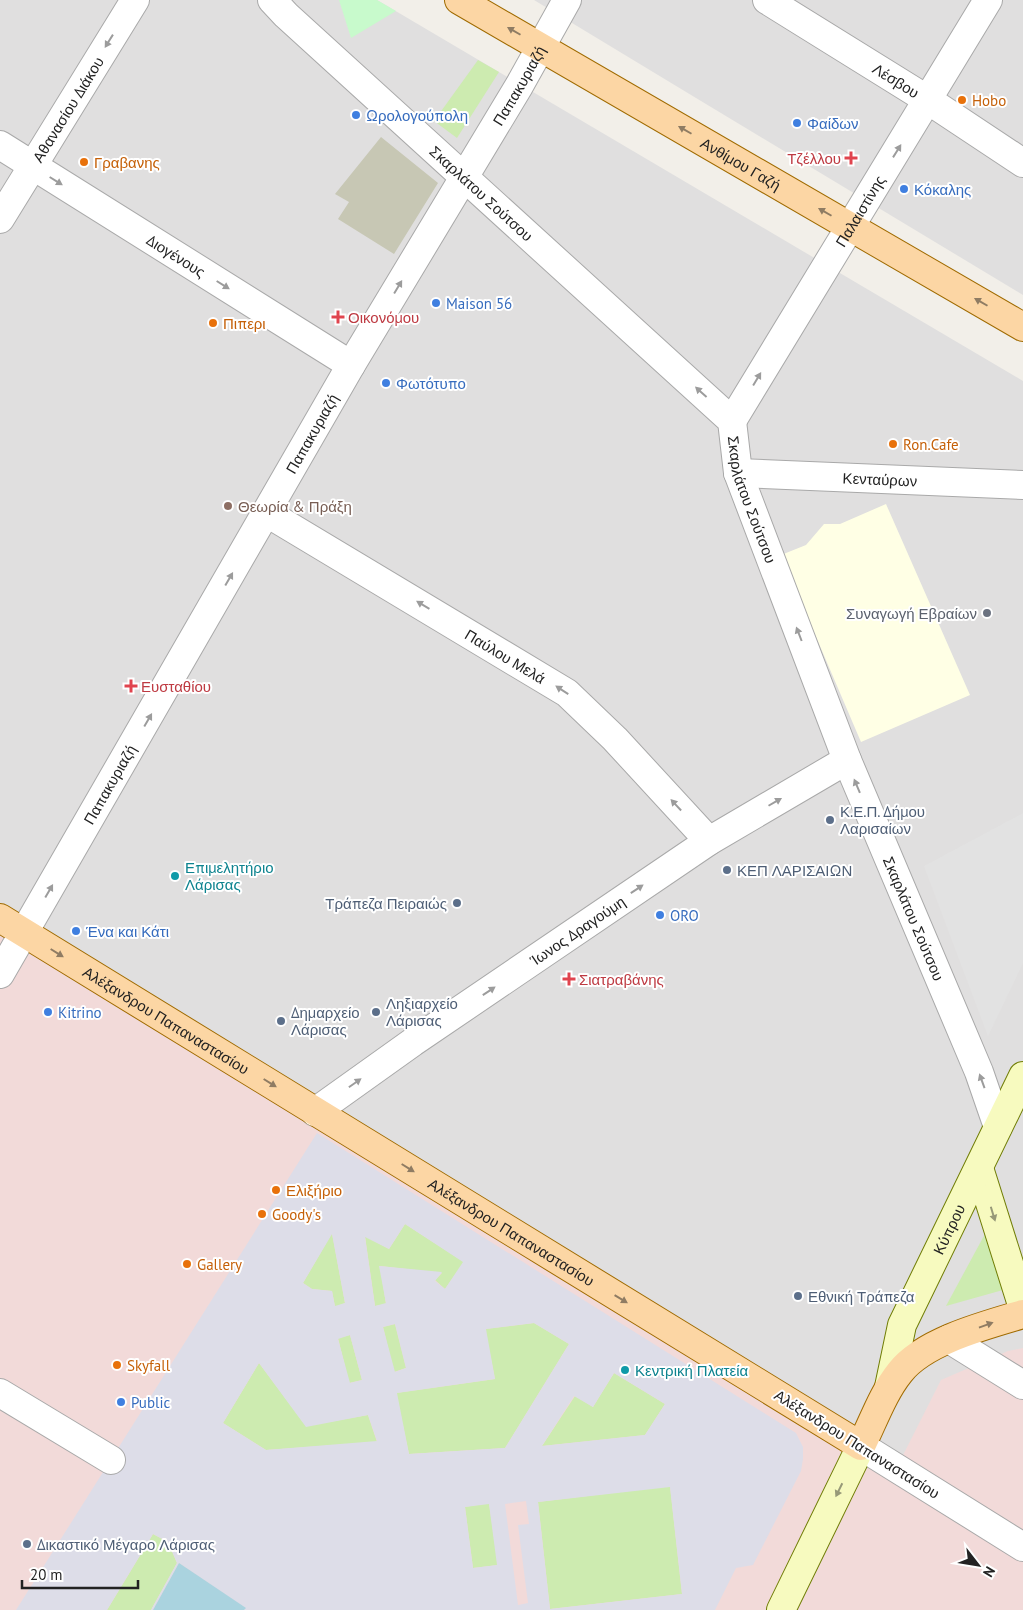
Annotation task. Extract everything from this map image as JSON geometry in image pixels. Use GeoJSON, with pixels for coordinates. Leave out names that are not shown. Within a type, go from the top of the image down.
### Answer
{"type":"FeatureCollection","features":[{"type":"Feature","properties":{"kind":"main road","name":"Ανθίμου Γαζή"},"geometry":{"type":"LineString","coordinates":[[459,0],[1023,327]]}},
{"type":"Feature","properties":{"kind":"main road","name":"Αλέξανδρου Παπαναστασίου"},"geometry":{"type":"LineString","coordinates":[[0,918],[860,1446]]}},
{"type":"Feature","properties":{"kind":"main road","name":"Κύπρου"},"geometry":{"type":"LineString","coordinates":[[889,1387],[902,1325],[1023,1076]]}},
{"type":"Feature","properties":{"kind":"main road"},"geometry":{"type":"LineString","coordinates":[[979,1168],[1023,1308]]}},
{"type":"Feature","properties":{"kind":"main road","name":"Κύπρου"},"geometry":{"type":"LineString","coordinates":[[782,1610],[889,1387],[901,1370],[915,1357],[949,1339],[991,1323],[1023,1314]]}},
{"type":"Feature","properties":{"kind":"street","name":"Αθανασίου Διάκου"},"geometry":{"type":"LineString","coordinates":[[0,219],[135,0]]}},
{"type":"Feature","properties":{"kind":"street","name":"Σκαρλάτου Σούτσου"},"geometry":{"type":"LineString","coordinates":[[272,0],[286,15],[732,421],[738,473],[846,760],[979,1072],[998,1126]]}},
{"type":"Feature","properties":{"kind":"street","name":"Παπακυριαζή"},"geometry":{"type":"LineString","coordinates":[[0,974],[351,365],[519,86],[567,0]]}},
{"type":"Feature","properties":{"kind":"street","name":"Λέσβου"},"geometry":{"type":"LineString","coordinates":[[767,0],[928,100],[1023,163]]}},
{"type":"Feature","properties":{"kind":"street","name":"Παλαιστίνης"},"geometry":{"type":"LineString","coordinates":[[732,421],[988,0]]}},
{"type":"Feature","properties":{"kind":"street","name":"Διογένους"},"geometry":{"type":"LineString","coordinates":[[0,145],[351,365]]}},
{"type":"Feature","properties":{"kind":"street","name":"Κενταύρων"},"geometry":{"type":"LineString","coordinates":[[738,473],[1023,485]]}},
{"type":"Feature","properties":{"kind":"street","name":"Παύλου Μελά"},"geometry":{"type":"LineString","coordinates":[[267,513],[567,693],[614,739],[709,841]]}},
{"type":"Feature","properties":{"kind":"street","name":"Ίωνος Δραγούμη"},"geometry":{"type":"LineString","coordinates":[[316,1112],[421,1037],[709,841],[846,760]]}},
{"type":"Feature","properties":{"kind":"street"},"geometry":{"type":"LineString","coordinates":[[949,1339],[1023,1385]]}},
{"type":"Feature","properties":{"kind":"street"},"geometry":{"type":"LineString","coordinates":[[0,1393],[111,1460]]}},
{"type":"Feature","properties":{"kind":"street","name":"Αλέξανδρου Παπαναστασίου"},"geometry":{"type":"LineString","coordinates":[[860,1446],[1023,1547]]}},
{"type":"Feature","properties":{"kind":"shaded area"},"geometry":{"type":"Polygon","coordinates":[[[0,0],[377,0],[1023,381],[1023,1610],[0,1610],[0,0]]]}},
{"type":"Feature","properties":{"kind":"shaded area"},"geometry":{"type":"Polygon","coordinates":[[[534,0],[1023,0],[1023,295],[696,98],[534,0]]]}},
{"type":"Feature","properties":{"kind":"shaded area"},"geometry":{"type":"Polygon","coordinates":[[[381,137],[438,183],[394,254],[338,219],[349,202],[335,194],[381,137]]]}},
{"type":"Feature","properties":{"kind":"shaded area"},"geometry":{"type":"Polygon","coordinates":[[[886,504],[970,695],[861,742],[781,555],[806,545],[824,524],[840,524],[886,504]]]}},
{"type":"Feature","properties":{"kind":"shaded area"},"geometry":{"type":"Polygon","coordinates":[[[1023,813],[1023,963],[988,1036],[924,866],[1023,813]]]}},
{"type":"Feature","properties":{"kind":"shaded area"},"geometry":{"type":"Polygon","coordinates":[[[0,933],[893,1475],[941,1380],[1008,1351],[1023,1348],[1023,1610],[0,1610],[0,933]]]}},
{"type":"Feature","properties":{"kind":"shaded area","name":"Κεντρική Πλατεία"},"geometry":{"type":"Polygon","coordinates":[[[317,1133],[796,1433],[803,1447],[801,1471],[753,1565],[736,1568],[715,1610],[244,1610],[245,1608],[179,1563],[153,1610],[151,1610],[177,1563],[168,1542],[153,1534],[107,1610],[16,1610],[317,1133]],[[405,1224],[389,1249],[365,1237],[375,1306],[386,1303],[379,1266],[442,1272],[435,1281],[445,1289],[463,1262],[405,1224]],[[332,1234],[303,1283],[312,1289],[332,1291],[335,1306],[345,1303],[332,1234]],[[534,1323],[486,1329],[495,1379],[397,1393],[409,1454],[505,1448],[569,1344],[534,1323]],[[395,1324],[383,1327],[395,1372],[406,1368],[395,1324]],[[350,1335],[338,1339],[350,1383],[362,1380],[350,1335]],[[259,1363],[223,1423],[266,1450],[377,1441],[368,1415],[306,1427],[259,1363]],[[614,1373],[593,1407],[574,1396],[542,1446],[645,1435],[665,1404],[614,1373]],[[670,1487],[538,1502],[550,1609],[682,1594],[670,1487]],[[526,1501],[505,1504],[518,1605],[528,1603],[518,1525],[529,1524],[526,1501]],[[489,1504],[465,1507],[473,1568],[497,1565],[489,1504]]]}},
{"type":"Feature","properties":{"kind":"green space"},"geometry":{"type":"Polygon","coordinates":[[[339,0],[377,0],[396,11],[351,38],[339,0]]]}},
{"type":"Feature","properties":{"kind":"green space"},"geometry":{"type":"Polygon","coordinates":[[[478,60],[499,72],[457,138],[434,121],[478,60]]]}},
{"type":"Feature","properties":{"kind":"green space"},"geometry":{"type":"Polygon","coordinates":[[[405,1224],[464,1262],[445,1289],[435,1280],[442,1273],[380,1266],[386,1304],[375,1306],[365,1236],[389,1249],[405,1224]]]}},
{"type":"Feature","properties":{"kind":"green space"},"geometry":{"type":"Polygon","coordinates":[[[986,1232],[1003,1290],[946,1306],[986,1232]]]}},
{"type":"Feature","properties":{"kind":"green space"},"geometry":{"type":"Polygon","coordinates":[[[332,1233],[345,1303],[335,1307],[332,1291],[312,1289],[303,1283],[332,1233]]]}},
{"type":"Feature","properties":{"kind":"green space"},"geometry":{"type":"Polygon","coordinates":[[[534,1323],[569,1344],[505,1448],[409,1454],[396,1393],[495,1379],[485,1329],[534,1323]]]}},
{"type":"Feature","properties":{"kind":"green space"},"geometry":{"type":"Polygon","coordinates":[[[395,1324],[406,1368],[394,1372],[383,1327],[395,1324]]]}},
{"type":"Feature","properties":{"kind":"green space"},"geometry":{"type":"Polygon","coordinates":[[[350,1335],[362,1380],[349,1383],[338,1338],[350,1335]]]}},
{"type":"Feature","properties":{"kind":"green space"},"geometry":{"type":"Polygon","coordinates":[[[259,1363],[306,1426],[368,1415],[377,1442],[266,1450],[223,1423],[259,1363]]]}},
{"type":"Feature","properties":{"kind":"green space"},"geometry":{"type":"Polygon","coordinates":[[[614,1373],[665,1404],[645,1435],[542,1446],[575,1396],[593,1407],[614,1373]]]}},
{"type":"Feature","properties":{"kind":"green space"},"geometry":{"type":"Polygon","coordinates":[[[670,1486],[682,1594],[550,1609],[538,1502],[670,1486]]]}},
{"type":"Feature","properties":{"kind":"green space"},"geometry":{"type":"Polygon","coordinates":[[[489,1503],[498,1565],[473,1568],[465,1507],[489,1503]]]}},
{"type":"Feature","properties":{"kind":"green space"},"geometry":{"type":"Polygon","coordinates":[[[153,1534],[168,1542],[177,1563],[151,1610],[107,1610],[153,1534]]]}},
{"type":"Feature","properties":{"kind":"water"},"geometry":{"type":"Polygon","coordinates":[[[179,1563],[246,1608],[244,1610],[153,1610],[179,1563]]]}},
{"type":"Feature","properties":{"kind":"place","name":"Hobo"},"geometry":{"type":"Point","coordinates":[962,100]}},
{"type":"Feature","properties":{"kind":"place","name":"Ωρολογούπολη"},"geometry":{"type":"Point","coordinates":[356,115]}},
{"type":"Feature","properties":{"kind":"place","name":"Φαίδων"},"geometry":{"type":"Point","coordinates":[797,123]}},
{"type":"Feature","properties":{"kind":"place","name":"Τζέλλου"},"geometry":{"type":"Point","coordinates":[851,158]}},
{"type":"Feature","properties":{"kind":"place","name":"Γραβανης"},"geometry":{"type":"Point","coordinates":[84,162]}},
{"type":"Feature","properties":{"kind":"place","name":"Κόκαλης"},"geometry":{"type":"Point","coordinates":[904,189]}},
{"type":"Feature","properties":{"kind":"place","name":"Maison 56"},"geometry":{"type":"Point","coordinates":[436,303]}},
{"type":"Feature","properties":{"kind":"place","name":"Οικονόμου"},"geometry":{"type":"Point","coordinates":[338,317]}},
{"type":"Feature","properties":{"kind":"place","name":"Πιπερι"},"geometry":{"type":"Point","coordinates":[213,323]}},
{"type":"Feature","properties":{"kind":"place","name":"Φωτότυπο"},"geometry":{"type":"Point","coordinates":[386,383]}},
{"type":"Feature","properties":{"kind":"place","name":"Ron.Cafe"},"geometry":{"type":"Point","coordinates":[893,444]}},
{"type":"Feature","properties":{"kind":"place","name":"Θεωρία & Πράξη"},"geometry":{"type":"Point","coordinates":[228,506]}},
{"type":"Feature","properties":{"kind":"place","name":"Συναγωγή Εβραίων"},"geometry":{"type":"Point","coordinates":[987,613]}},
{"type":"Feature","properties":{"kind":"place","name":"Ευσταθίου"},"geometry":{"type":"Point","coordinates":[131,686]}},
{"type":"Feature","properties":{"kind":"place","name":"Κ.Ε.Π. Δήμου Λαρισαίων"},"geometry":{"type":"Point","coordinates":[830,820]}},
{"type":"Feature","properties":{"kind":"place","name":"ΚΕΠ ΛΑΡΙΣΑΙΩΝ"},"geometry":{"type":"Point","coordinates":[727,870]}},
{"type":"Feature","properties":{"kind":"place","name":"Επιμελητήριο Λάρισας"},"geometry":{"type":"Point","coordinates":[175,876]}},
{"type":"Feature","properties":{"kind":"place","name":"Τράπεζα Πειραιώς"},"geometry":{"type":"Point","coordinates":[457,903]}},
{"type":"Feature","properties":{"kind":"place","name":"ORO"},"geometry":{"type":"Point","coordinates":[660,915]}},
{"type":"Feature","properties":{"kind":"place","name":"Ένα και Κάτι"},"geometry":{"type":"Point","coordinates":[76,931]}},
{"type":"Feature","properties":{"kind":"place","name":"Σιατραβάνης"},"geometry":{"type":"Point","coordinates":[569,979]}},
{"type":"Feature","properties":{"kind":"place","name":"Kitrino"},"geometry":{"type":"Point","coordinates":[48,1012]}},
{"type":"Feature","properties":{"kind":"place","name":"Ληξιαρχείο Λάρισας"},"geometry":{"type":"Point","coordinates":[376,1012]}},
{"type":"Feature","properties":{"kind":"place","name":"Δημαρχείο Λάρισας"},"geometry":{"type":"Point","coordinates":[281,1021]}},
{"type":"Feature","properties":{"kind":"place","name":"Ελιξήριο"},"geometry":{"type":"Point","coordinates":[276,1190]}},
{"type":"Feature","properties":{"kind":"place","name":"Goody's"},"geometry":{"type":"Point","coordinates":[262,1214]}},
{"type":"Feature","properties":{"kind":"place","name":"Gallery"},"geometry":{"type":"Point","coordinates":[187,1264]}},
{"type":"Feature","properties":{"kind":"place","name":"Εθνική Τράπεζα"},"geometry":{"type":"Point","coordinates":[798,1296]}},
{"type":"Feature","properties":{"kind":"place","name":"Skyfall"},"geometry":{"type":"Point","coordinates":[117,1365]}},
{"type":"Feature","properties":{"kind":"place","name":"Κεντρική Πλατεία"},"geometry":{"type":"Point","coordinates":[625,1370]}},
{"type":"Feature","properties":{"kind":"place","name":"Public"},"geometry":{"type":"Point","coordinates":[121,1402]}},
{"type":"Feature","properties":{"kind":"place","name":"Δικαστικό Μέγαρο Λάρισας"},"geometry":{"type":"Point","coordinates":[27,1544]}}]}
